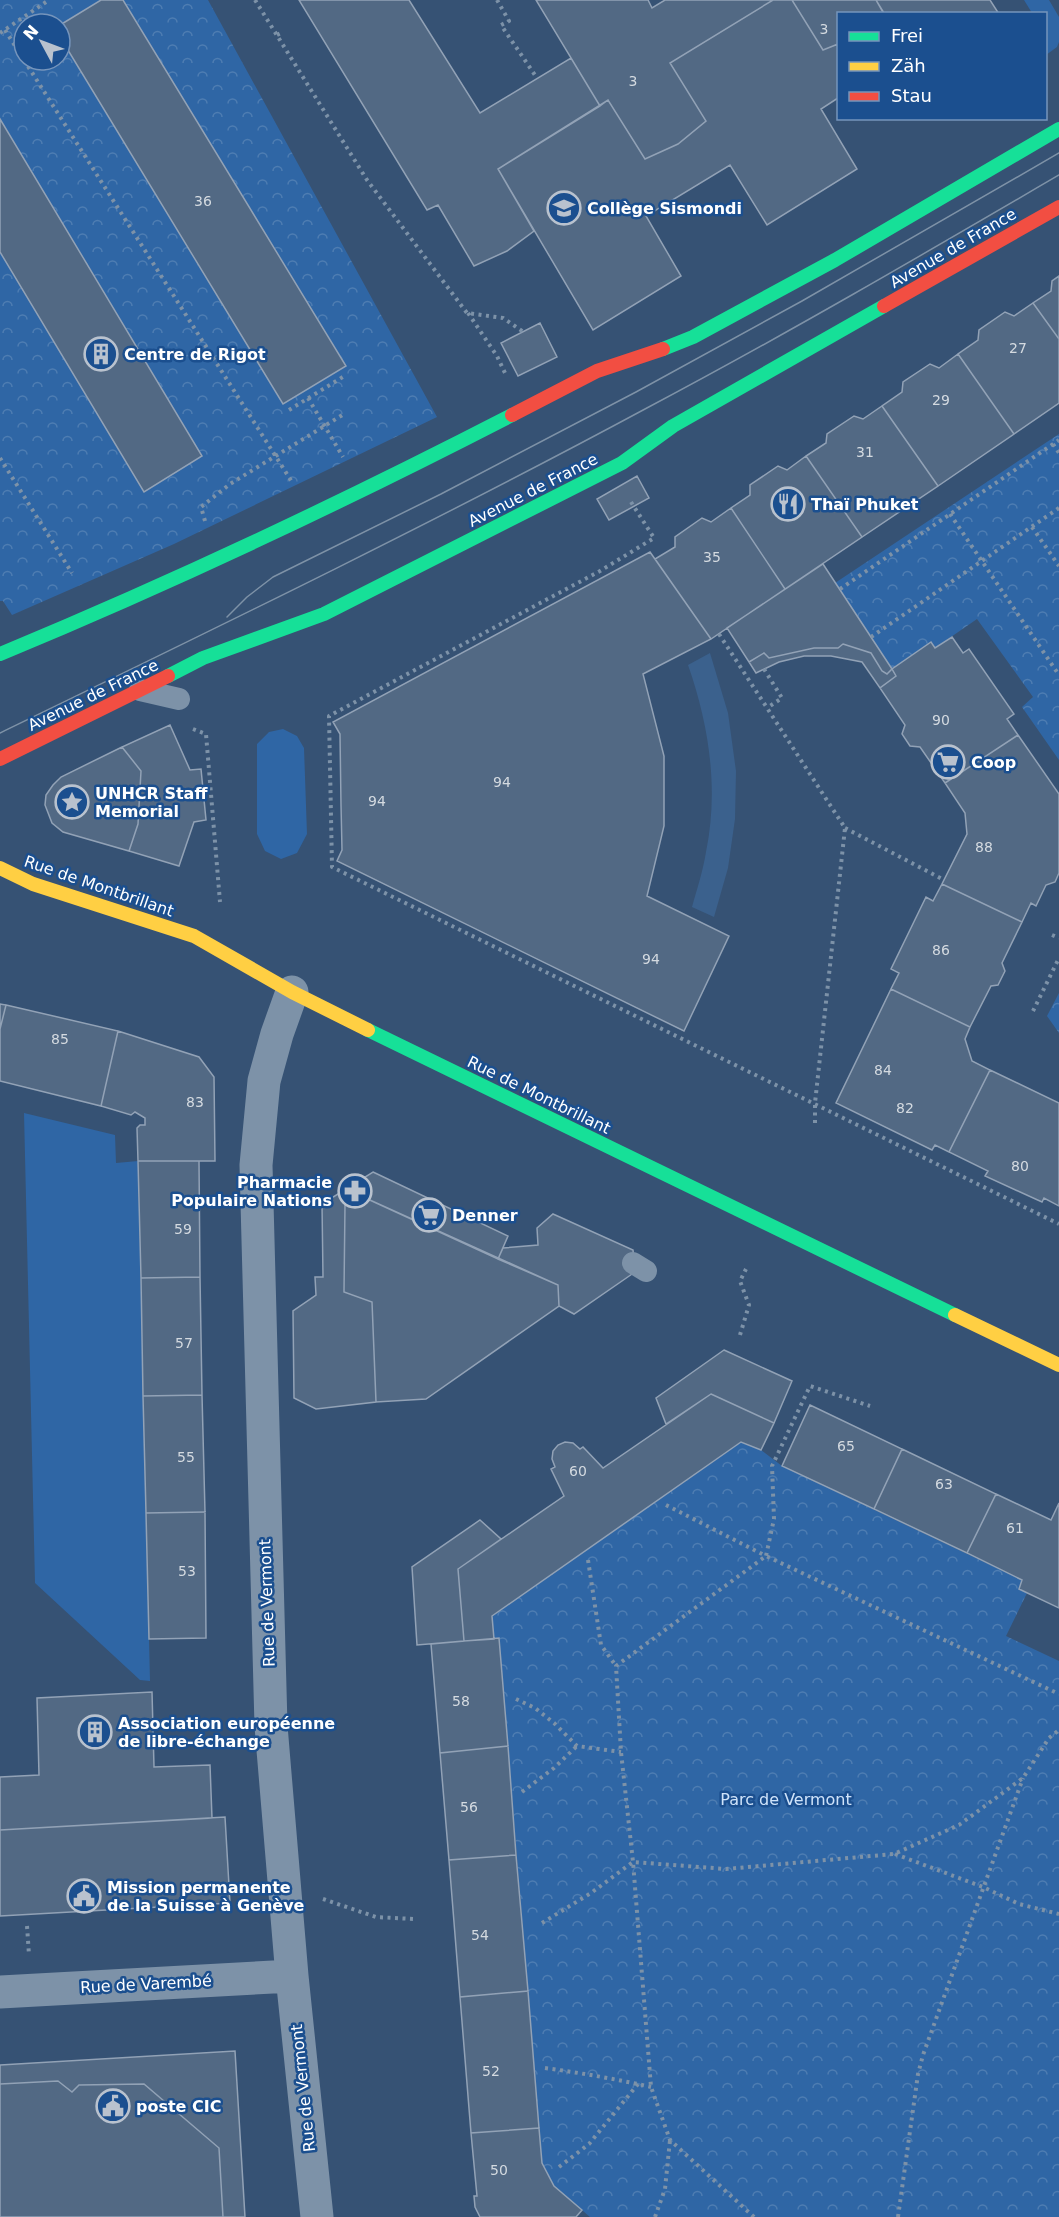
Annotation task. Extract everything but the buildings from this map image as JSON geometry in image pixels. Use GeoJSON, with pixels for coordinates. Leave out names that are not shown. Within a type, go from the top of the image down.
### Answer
{"type":"FeatureCollection","features":[{"type":"Feature","properties":{"kind":"main road"},"geometry":{"type":"LineString","coordinates":[[0,654],[96,614],[282,528],[440,452],[597,371],[647,356],[693,337],[835,260],[1059,129]]}},
{"type":"Feature","properties":{"kind":"main road","name":"Avenue de France"},"geometry":{"type":"LineString","coordinates":[[0,759],[203,658],[343,605],[622,463],[673,426],[1059,207]]}},
{"type":"Feature","properties":{"kind":"main road","name":"Rue de Montbrillant"},"geometry":{"type":"LineString","coordinates":[[0,868],[33,884],[194,936],[292,992],[1059,1365]]}},
{"type":"Feature","properties":{"kind":"street","name":"Rue de Vermont"},"geometry":{"type":"LineString","coordinates":[[292,992],[277,1034],[264,1082],[256,1165],[271,1726],[292,1976],[317,2217]]}},
{"type":"Feature","properties":{"kind":"street","name":"Rue de Varembé"},"geometry":{"type":"LineString","coordinates":[[0,1992],[292,1976]]}},
{"type":"Feature","properties":{"kind":"lane"},"geometry":{"type":"LineString","coordinates":[[140,690],[179,699]]}},
{"type":"Feature","properties":{"kind":"path"},"geometry":{"type":"LineString","coordinates":[[0,33],[49,0]]}},
{"type":"Feature","properties":{"kind":"path"},"geometry":{"type":"LineString","coordinates":[[255,0],[367,180],[497,356],[506,373],[495,378]]}},
{"type":"Feature","properties":{"kind":"path"},"geometry":{"type":"LineString","coordinates":[[496,0],[509,21],[501,25],[537,78]]}},
{"type":"Feature","properties":{"kind":"path"},"geometry":{"type":"LineString","coordinates":[[5,30],[12,41]]}},
{"type":"Feature","properties":{"kind":"path"},"geometry":{"type":"LineString","coordinates":[[277,35],[283,32]]}},
{"type":"Feature","properties":{"kind":"path"},"geometry":{"type":"LineString","coordinates":[[32,72],[293,484]]}},
{"type":"Feature","properties":{"kind":"path"},"geometry":{"type":"LineString","coordinates":[[467,313],[502,318],[525,333]]}},
{"type":"Feature","properties":{"kind":"path"},"geometry":{"type":"LineString","coordinates":[[289,410],[346,375]]}},
{"type":"Feature","properties":{"kind":"path"},"geometry":{"type":"LineString","coordinates":[[308,398],[344,460]]}},
{"type":"Feature","properties":{"kind":"path"},"geometry":{"type":"LineString","coordinates":[[206,527],[201,507],[230,484],[344,414]]}},
{"type":"Feature","properties":{"kind":"path"},"geometry":{"type":"LineString","coordinates":[[840,590],[1059,440]]}},
{"type":"Feature","properties":{"kind":"path"},"geometry":{"type":"LineString","coordinates":[[1053,444],[1059,453]]}},
{"type":"Feature","properties":{"kind":"path"},"geometry":{"type":"LineString","coordinates":[[0,458],[72,573]]}},
{"type":"Feature","properties":{"kind":"path"},"geometry":{"type":"LineString","coordinates":[[631,501],[654,538],[600,571],[329,716],[332,867],[1059,1224]]}},
{"type":"Feature","properties":{"kind":"path"},"geometry":{"type":"LineString","coordinates":[[871,637],[1059,508]]}},
{"type":"Feature","properties":{"kind":"path"},"geometry":{"type":"LineString","coordinates":[[950,514],[1059,675]]}},
{"type":"Feature","properties":{"kind":"path"},"geometry":{"type":"LineString","coordinates":[[1032,527],[1059,566]]}},
{"type":"Feature","properties":{"kind":"path"},"geometry":{"type":"LineString","coordinates":[[719,634],[845,828],[944,880]]}},
{"type":"Feature","properties":{"kind":"path"},"geometry":{"type":"LineString","coordinates":[[764,669],[782,698],[767,708]]}},
{"type":"Feature","properties":{"kind":"path"},"geometry":{"type":"LineString","coordinates":[[185,726],[207,734],[220,902]]}},
{"type":"Feature","properties":{"kind":"path"},"geometry":{"type":"LineString","coordinates":[[815,1124],[815,1103],[845,828]]}},
{"type":"Feature","properties":{"kind":"path"},"geometry":{"type":"LineString","coordinates":[[1052,935],[1059,938]]}},
{"type":"Feature","properties":{"kind":"path"},"geometry":{"type":"LineString","coordinates":[[1033,1011],[1059,957]]}},
{"type":"Feature","properties":{"kind":"path"},"geometry":{"type":"LineString","coordinates":[[740,1335],[749,1305],[740,1281],[746,1269]]}},
{"type":"Feature","properties":{"kind":"path"},"geometry":{"type":"LineString","coordinates":[[616,1666],[766,1556],[774,1520],[772,1466],[810,1386],[870,1406]]}},
{"type":"Feature","properties":{"kind":"path"},"geometry":{"type":"LineString","coordinates":[[666,1504],[766,1556],[1059,1694]]}},
{"type":"Feature","properties":{"kind":"path"},"geometry":{"type":"LineString","coordinates":[[588,1560],[602,1644],[616,1666],[621,1752],[633,1862],[651,2087],[670,2140],[665,2189],[656,2217]]}},
{"type":"Feature","properties":{"kind":"path"},"geometry":{"type":"LineString","coordinates":[[516,1699],[535,1708],[577,1746],[621,1752]]}},
{"type":"Feature","properties":{"kind":"path"},"geometry":{"type":"LineString","coordinates":[[898,2217],[918,2074],[1023,1778],[1049,1738],[1059,1730]]}},
{"type":"Feature","properties":{"kind":"path"},"geometry":{"type":"LineString","coordinates":[[522,1792],[571,1754],[577,1746]]}},
{"type":"Feature","properties":{"kind":"path"},"geometry":{"type":"LineString","coordinates":[[542,1923],[591,1893],[633,1862],[726,1869],[894,1854],[959,1825],[1023,1778]]}},
{"type":"Feature","properties":{"kind":"path"},"geometry":{"type":"LineString","coordinates":[[894,1854],[983,1887],[1019,1904],[1059,1914]]}},
{"type":"Feature","properties":{"kind":"path"},"geometry":{"type":"LineString","coordinates":[[322,1898],[376,1917],[413,1919]]}},
{"type":"Feature","properties":{"kind":"path"},"geometry":{"type":"LineString","coordinates":[[27,1926],[29,1955]]}},
{"type":"Feature","properties":{"kind":"path"},"geometry":{"type":"LineString","coordinates":[[545,2068],[606,2076],[629,2084],[651,2087]]}},
{"type":"Feature","properties":{"kind":"path"},"geometry":{"type":"LineString","coordinates":[[559,2167],[589,2144],[638,2084]]}},
{"type":"Feature","properties":{"kind":"path"},"geometry":{"type":"LineString","coordinates":[[670,2140],[754,2217]]}},
{"type":"Feature","properties":{"kind":"green space"},"geometry":{"type":"Polygon","coordinates":[[[0,0],[208,0],[437,417],[174,544],[12,615],[3,601],[0,601],[0,0]]]}},
{"type":"Feature","properties":{"kind":"green space"},"geometry":{"type":"Polygon","coordinates":[[[1024,0],[1049,0],[1059,17],[1059,42],[1057,47],[1047,54],[1047,12],[1031,12],[1024,0]]]}},
{"type":"Feature","properties":{"kind":"green space"},"geometry":{"type":"Polygon","coordinates":[[[1059,434],[1059,760],[1022,707],[1033,697],[977,619],[935,648],[892,669],[835,583],[1059,434]]]}},
{"type":"Feature","properties":{"kind":"green space"},"geometry":{"type":"Polygon","coordinates":[[[283,729],[297,736],[304,748],[307,834],[297,853],[281,859],[265,851],[257,834],[257,744],[269,732],[283,729]]]}},
{"type":"Feature","properties":{"kind":"green space"},"geometry":{"type":"Polygon","coordinates":[[[1059,993],[1059,1033],[1047,1016],[1059,993]]]}},
{"type":"Feature","properties":{"kind":"green space"},"geometry":{"type":"Polygon","coordinates":[[[24,1113],[115,1135],[116,1163],[138,1161],[150,1681],[140,1680],[35,1583],[24,1113]]]}},
{"type":"Feature","properties":{"kind":"green space","name":"Parc de Vermont"},"geometry":{"type":"Polygon","coordinates":[[[741,1442],[761,1450],[782,1466],[1022,1580],[1019,1589],[1027,1593],[1006,1636],[1059,1661],[1059,2217],[590,2217],[554,2186],[542,2163],[499,1638],[494,1639],[492,1616],[741,1442]]]}},
{"type":"Feature","properties":{"kind":"shaded area"},"geometry":{"type":"Polygon","coordinates":[[[710,653],[728,713],[736,771],[735,819],[728,868],[714,917],[692,907],[710,828],[712,781],[702,711],[688,665],[710,653]]]}},
{"type":"Feature","properties":{"kind":"tram line"},"geometry":{"type":"LineString","coordinates":[[227,617],[247,597],[273,577],[441,494],[636,392],[802,301],[1059,153]]}},
{"type":"Feature","properties":{"kind":"tram line"},"geometry":{"type":"LineString","coordinates":[[0,733],[324,574],[565,451],[801,324],[1059,175]]}},
{"type":"Feature","properties":{"kind":"traffic: fast"},"geometry":{"type":"LineString","coordinates":[[663,349],[693,337],[835,260],[1059,129]]}},
{"type":"Feature","properties":{"kind":"traffic: fast"},"geometry":{"type":"LineString","coordinates":[[168,676],[203,658],[324,614],[622,463],[673,426],[884,306]]}},
{"type":"Feature","properties":{"kind":"traffic: fast"},"geometry":{"type":"LineString","coordinates":[[0,654],[259,540],[512,415]]}},
{"type":"Feature","properties":{"kind":"traffic: fast"},"geometry":{"type":"LineString","coordinates":[[368,1030],[955,1315]]}},
{"type":"Feature","properties":{"kind":"traffic: slow"},"geometry":{"type":"LineString","coordinates":[[0,868],[33,884],[194,936],[292,992],[368,1030]]}},
{"type":"Feature","properties":{"kind":"traffic: slow"},"geometry":{"type":"LineString","coordinates":[[955,1315],[1059,1365]]}},
{"type":"Feature","properties":{"kind":"traffic: jam"},"geometry":{"type":"LineString","coordinates":[[884,306],[1059,207]]}},
{"type":"Feature","properties":{"kind":"traffic: jam"},"geometry":{"type":"LineString","coordinates":[[512,415],[597,371],[663,349]]}},
{"type":"Feature","properties":{"kind":"traffic: jam"},"geometry":{"type":"LineString","coordinates":[[0,759],[168,676]]}},
{"type":"Feature","properties":{"kind":"place","name":"Collège Sismondi"},"geometry":{"type":"Point","coordinates":[564,208]}},
{"type":"Feature","properties":{"kind":"place","name":"Centre de Rigot"},"geometry":{"type":"Point","coordinates":[101,354]}},
{"type":"Feature","properties":{"kind":"place","name":"Thaï Phuket"},"geometry":{"type":"Point","coordinates":[788,504]}},
{"type":"Feature","properties":{"kind":"place","name":"Coop"},"geometry":{"type":"Point","coordinates":[948,762]}},
{"type":"Feature","properties":{"kind":"place","name":"UNHCR Staff Memorial"},"geometry":{"type":"Point","coordinates":[72,802]}},
{"type":"Feature","properties":{"kind":"place","name":"Pharmacie Populaire Nations"},"geometry":{"type":"Point","coordinates":[355,1191]}},
{"type":"Feature","properties":{"kind":"place","name":"Denner"},"geometry":{"type":"Point","coordinates":[429,1215]}},
{"type":"Feature","properties":{"kind":"place","name":"Association européenne de libre-échange"},"geometry":{"type":"Point","coordinates":[95,1732]}},
{"type":"Feature","properties":{"kind":"place","name":"Mission permanente de la Suisse à Genève"},"geometry":{"type":"Point","coordinates":[84,1896]}},
{"type":"Feature","properties":{"kind":"place","name":"poste CIC"},"geometry":{"type":"Point","coordinates":[113,2106]}}]}
